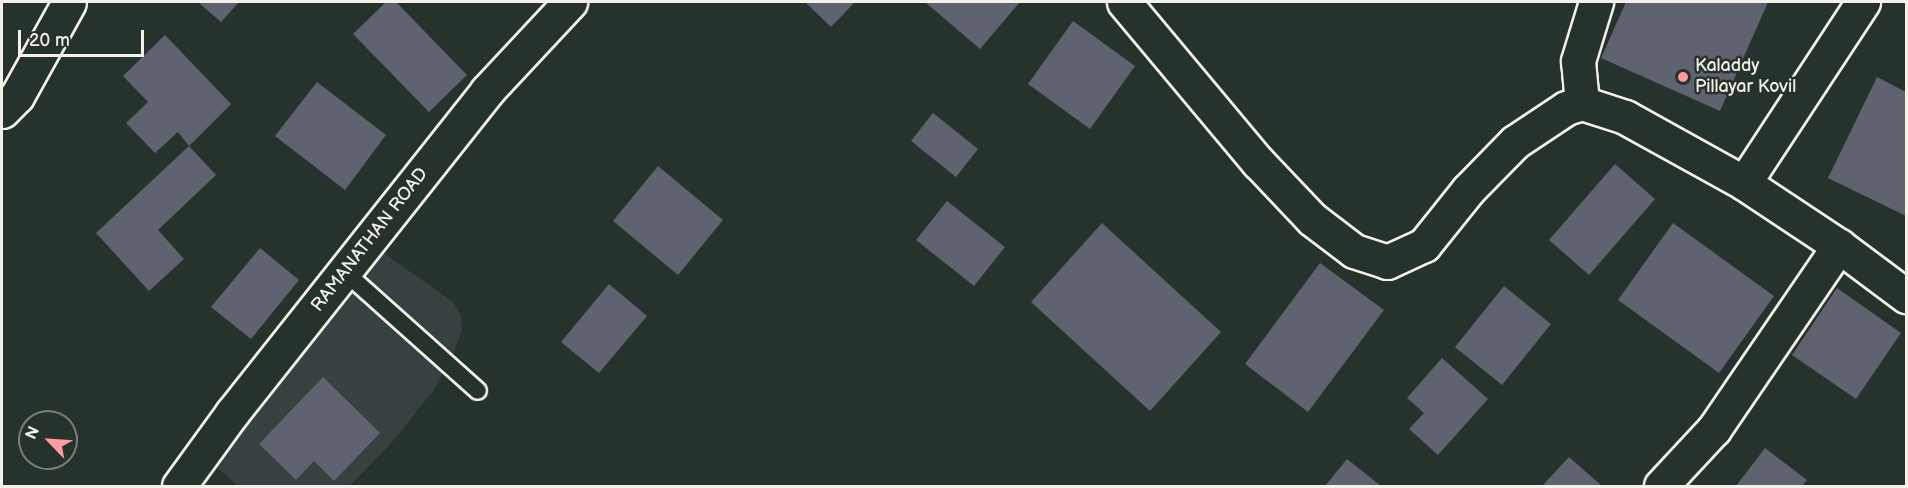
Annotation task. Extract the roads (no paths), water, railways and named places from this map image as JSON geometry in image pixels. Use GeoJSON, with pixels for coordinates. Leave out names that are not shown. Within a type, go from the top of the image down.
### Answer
{"type":"FeatureCollection","features":[{"type":"Feature","properties":{"kind":"street"},"geometry":{"type":"LineString","coordinates":[[2,111],[17,96],[69,2]]}},
{"type":"Feature","properties":{"kind":"street","name":"RAMANATHAN ROAD"},"geometry":{"type":"LineString","coordinates":[[179,486],[232,413],[487,91],[570,2]]}},
{"type":"Feature","properties":{"kind":"street"},"geometry":{"type":"LineString","coordinates":[[1124,2],[1258,162],[1312,219],[1354,251],[1387,262],[1424,245],[1468,190],[1515,142],[1566,108],[1582,103],[1624,117],[1744,183],[1839,246],[1906,296]]}},
{"type":"Feature","properties":{"kind":"street"},"geometry":{"type":"LineString","coordinates":[[1582,103],[1578,61],[1596,2]]}},
{"type":"Feature","properties":{"kind":"street"},"geometry":{"type":"LineString","coordinates":[[1744,183],[1863,2]]}},
{"type":"Feature","properties":{"kind":"street"},"geometry":{"type":"LineString","coordinates":[[1661,486],[1714,429],[1839,246]]}},
{"type":"Feature","properties":{"kind":"lane"},"geometry":{"type":"LineString","coordinates":[[345,272],[478,391]]}},
{"type":"Feature","properties":{"kind":"place","name":"Kaladdy Pillayar Kovil"},"geometry":{"type":"Point","coordinates":[1683,77]}}]}
